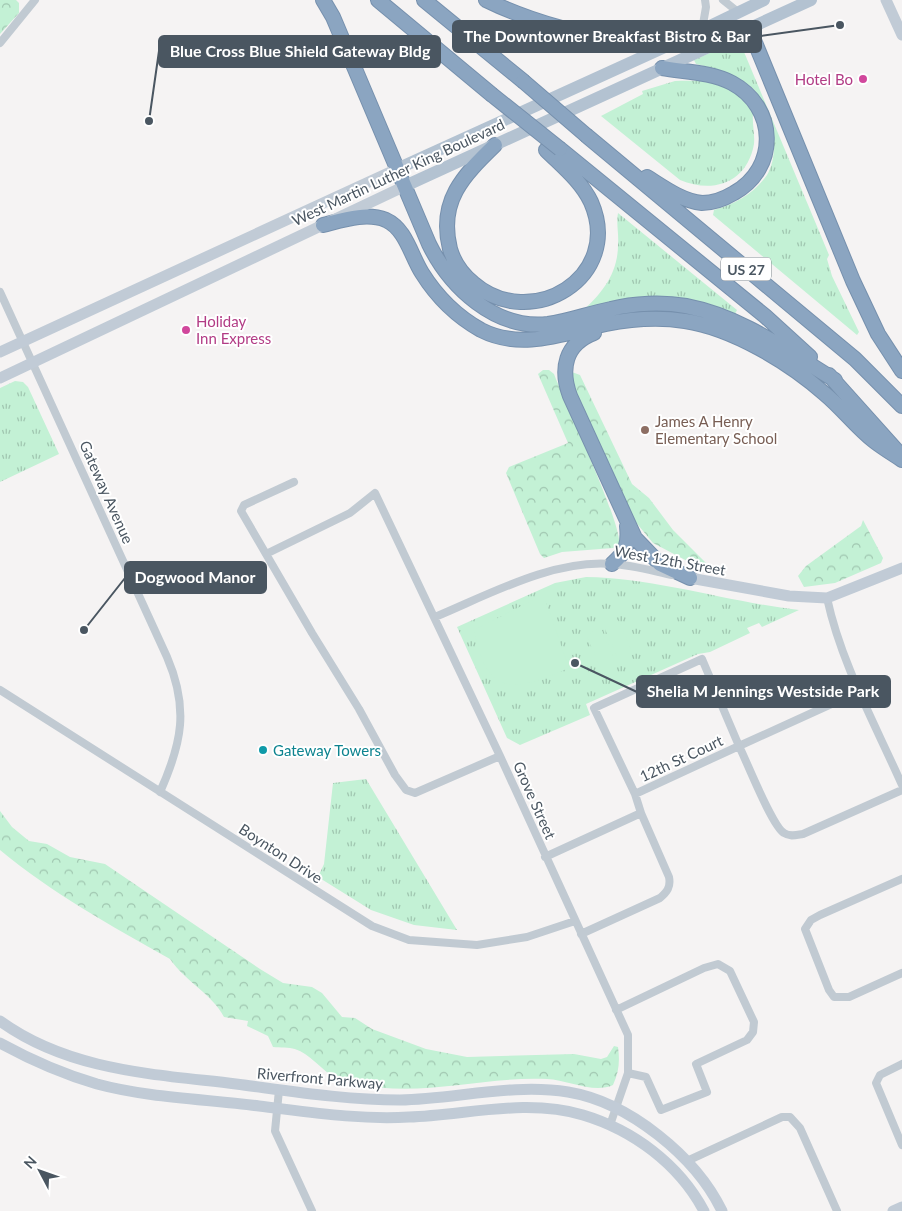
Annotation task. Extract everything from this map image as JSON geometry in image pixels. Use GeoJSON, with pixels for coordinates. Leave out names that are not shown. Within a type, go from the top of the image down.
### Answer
{"type":"FeatureCollection","features":[{"type":"Feature","properties":{"kind":"highway"},"geometry":{"type":"LineString","coordinates":[[323,0],[333,17],[429,244],[446,272],[465,294],[498,315],[526,323],[546,324],[612,308],[661,304],[685,306],[730,318],[752,328],[835,380]]}},
{"type":"Feature","properties":{"kind":"highway","name":"US 27"},"geometry":{"type":"LineString","coordinates":[[378,0],[491,94],[553,150],[765,316],[835,380],[902,458]]}},
{"type":"Feature","properties":{"kind":"highway","name":"US 27"},"geometry":{"type":"LineString","coordinates":[[424,0],[855,359],[902,406]]}},
{"type":"Feature","properties":{"kind":"highway"},"geometry":{"type":"LineString","coordinates":[[486,0],[514,12],[551,24],[620,39],[654,39],[702,30]]}},
{"type":"Feature","properties":{"kind":"highway"},"geometry":{"type":"LineString","coordinates":[[749,28],[853,281],[878,334],[902,372]]}},
{"type":"Feature","properties":{"kind":"highway"},"geometry":{"type":"LineString","coordinates":[[587,136],[657,183],[696,202],[703,203],[725,199],[751,181],[763,164],[767,146],[766,126],[755,103],[739,87],[719,77],[662,68]]}},
{"type":"Feature","properties":{"kind":"highway"},"geometry":{"type":"LineString","coordinates":[[495,145],[468,171],[455,190],[447,212],[447,235],[452,258],[461,271],[481,290],[493,297],[506,301],[535,302],[562,292],[587,270],[596,251],[598,234],[590,201],[581,186],[553,150]]}},
{"type":"Feature","properties":{"kind":"highway"},"geometry":{"type":"LineString","coordinates":[[323,225],[362,217],[380,218],[392,224],[400,232],[421,272],[449,307],[475,326],[504,338],[540,340],[606,324],[648,319],[696,323],[746,342],[809,381],[838,405],[873,440],[902,458]]}},
{"type":"Feature","properties":{"kind":"highway"},"geometry":{"type":"LineString","coordinates":[[648,319],[600,330],[583,338],[568,354],[564,372],[570,396],[635,538],[654,559],[672,571],[690,578]]}},
{"type":"Feature","properties":{"kind":"highway"},"geometry":{"type":"LineString","coordinates":[[612,564],[625,553],[629,540],[626,521]]}},
{"type":"Feature","properties":{"kind":"main road","name":"West Martin Luther King Boulevard"},"geometry":{"type":"LineString","coordinates":[[0,352],[764,0]]}},
{"type":"Feature","properties":{"kind":"main road","name":"West Martin Luther King Boulevard"},"geometry":{"type":"LineString","coordinates":[[0,378],[404,186],[811,0]]}},
{"type":"Feature","properties":{"kind":"main road"},"geometry":{"type":"LineString","coordinates":[[886,0],[902,35]]}},
{"type":"Feature","properties":{"kind":"main road","name":"West 12th Street"},"geometry":{"type":"LineString","coordinates":[[690,578],[789,596],[827,598],[902,568]]}},
{"type":"Feature","properties":{"kind":"main road","name":"Riverfront Parkway"},"geometry":{"type":"LineString","coordinates":[[0,1021],[39,1044],[72,1058],[112,1068],[333,1097],[400,1100],[526,1090],[569,1092],[615,1110],[648,1128],[673,1146],[701,1176],[722,1211]]}},
{"type":"Feature","properties":{"kind":"main road"},"geometry":{"type":"LineString","coordinates":[[0,1043],[27,1058],[98,1084],[134,1091],[348,1116],[408,1118],[522,1108],[553,1109],[582,1115],[610,1125],[642,1142],[665,1161],[688,1186],[704,1211]]}},
{"type":"Feature","properties":{"kind":"main road"},"geometry":{"type":"LineString","coordinates":[[893,1211],[902,1207]]}},
{"type":"Feature","properties":{"kind":"street"},"geometry":{"type":"LineString","coordinates":[[0,43],[35,0]]}},
{"type":"Feature","properties":{"kind":"street"},"geometry":{"type":"LineString","coordinates":[[702,30],[706,7],[705,0]]}},
{"type":"Feature","properties":{"kind":"street"},"geometry":{"type":"LineString","coordinates":[[723,0],[738,12]]}},
{"type":"Feature","properties":{"kind":"street","name":"Gateway Avenue"},"geometry":{"type":"LineString","coordinates":[[0,292],[168,660],[177,688],[182,708],[180,732],[174,760],[160,792]]}},
{"type":"Feature","properties":{"kind":"street"},"geometry":{"type":"LineString","coordinates":[[294,482],[244,505],[241,511],[406,790],[415,793],[500,756]]}},
{"type":"Feature","properties":{"kind":"street","name":"Grove Street"},"geometry":{"type":"LineString","coordinates":[[266,554],[350,513],[375,493],[500,756],[574,922],[628,1035],[628,1073],[610,1125]]}},
{"type":"Feature","properties":{"kind":"street","name":"West 12th Street"},"geometry":{"type":"LineString","coordinates":[[435,617],[550,571],[584,564],[612,564],[690,578]]}},
{"type":"Feature","properties":{"kind":"street"},"geometry":{"type":"LineString","coordinates":[[827,598],[841,648],[902,785]]}},
{"type":"Feature","properties":{"kind":"street","name":"12th St Court"},"geometry":{"type":"LineString","coordinates":[[702,659],[739,746],[635,794],[594,708],[702,659]]}},
{"type":"Feature","properties":{"kind":"street","name":"Boynton Drive"},"geometry":{"type":"LineString","coordinates":[[0,690],[372,926],[409,940],[477,946],[528,937],[574,922]]}},
{"type":"Feature","properties":{"kind":"street"},"geometry":{"type":"LineString","coordinates":[[860,691],[739,746],[773,818],[784,834],[792,836],[803,834],[902,790]]}},
{"type":"Feature","properties":{"kind":"street"},"geometry":{"type":"LineString","coordinates":[[581,934],[660,898],[667,892],[670,884],[669,877],[635,794]]}},
{"type":"Feature","properties":{"kind":"street"},"geometry":{"type":"LineString","coordinates":[[545,857],[641,812]]}},
{"type":"Feature","properties":{"kind":"street"},"geometry":{"type":"LineString","coordinates":[[902,880],[820,915],[811,920],[805,929],[834,997],[849,997],[902,973]]}},
{"type":"Feature","properties":{"kind":"street"},"geometry":{"type":"LineString","coordinates":[[616,1010],[704,968],[718,964],[730,971],[754,1022],[753,1032],[747,1040],[696,1064],[707,1092],[661,1110],[646,1077],[628,1073]]}},
{"type":"Feature","properties":{"kind":"street"},"geometry":{"type":"LineString","coordinates":[[902,1064],[880,1076],[876,1083],[902,1145]]}},
{"type":"Feature","properties":{"kind":"street"},"geometry":{"type":"LineString","coordinates":[[279,1090],[275,1131],[312,1211]]}},
{"type":"Feature","properties":{"kind":"street"},"geometry":{"type":"LineString","coordinates":[[687,1161],[782,1117],[790,1116],[800,1128],[838,1211]]}},
{"type":"Feature","properties":{"kind":"green space"},"geometry":{"type":"Polygon","coordinates":[[[0,0],[16,0],[19,3],[19,13],[0,34],[0,0]]]}},
{"type":"Feature","properties":{"kind":"green space"},"geometry":{"type":"Polygon","coordinates":[[[739,40],[829,255],[827,259],[832,276],[859,332],[857,335],[713,215],[714,210],[737,201],[762,182],[767,175],[774,153],[774,141],[769,115],[757,94],[750,86],[737,78],[696,64],[694,60],[739,40]]]}},
{"type":"Feature","properties":{"kind":"green space"},"geometry":{"type":"Polygon","coordinates":[[[675,81],[699,81],[720,85],[737,95],[753,113],[754,144],[750,157],[744,168],[727,182],[704,186],[680,180],[601,116],[643,94],[642,91],[675,81]]]}},
{"type":"Feature","properties":{"kind":"green space"},"geometry":{"type":"Polygon","coordinates":[[[618,213],[737,310],[735,314],[716,307],[677,301],[639,303],[581,312],[596,298],[612,274],[617,255],[618,213]]]}},
{"type":"Feature","properties":{"kind":"green space"},"geometry":{"type":"Polygon","coordinates":[[[543,370],[549,370],[554,374],[603,489],[618,533],[619,544],[613,548],[562,552],[544,558],[540,554],[506,473],[509,467],[568,443],[538,374],[543,370]]]}},
{"type":"Feature","properties":{"kind":"green space"},"geometry":{"type":"Polygon","coordinates":[[[572,372],[580,375],[632,484],[649,498],[673,530],[706,563],[711,570],[710,573],[653,543],[624,508],[575,399],[572,372]]]}},
{"type":"Feature","properties":{"kind":"green space"},"geometry":{"type":"Polygon","coordinates":[[[15,381],[23,382],[28,387],[59,454],[0,482],[0,388],[15,381]]]}},
{"type":"Feature","properties":{"kind":"green space"},"geometry":{"type":"Polygon","coordinates":[[[863,520],[883,558],[881,563],[835,583],[804,587],[798,576],[806,566],[861,526],[863,520]]]}},
{"type":"Feature","properties":{"kind":"green space"},"geometry":{"type":"Polygon","coordinates":[[[586,577],[639,581],[746,602],[799,610],[762,627],[759,623],[747,628],[750,633],[710,652],[698,654],[586,704],[590,715],[520,745],[507,738],[457,627],[555,583],[586,577]]]}},
{"type":"Feature","properties":{"kind":"green space"},"geometry":{"type":"Polygon","coordinates":[[[539,597],[545,599],[569,668],[533,682],[506,684],[495,678],[487,668],[474,630],[539,597]]]}},
{"type":"Feature","properties":{"kind":"green space"},"geometry":{"type":"Polygon","coordinates":[[[618,620],[632,651],[618,658],[604,627],[618,620]]]}},
{"type":"Feature","properties":{"kind":"green space"},"geometry":{"type":"Polygon","coordinates":[[[601,628],[614,659],[600,666],[586,635],[601,628]]]}},
{"type":"Feature","properties":{"kind":"green space"},"geometry":{"type":"Polygon","coordinates":[[[366,779],[457,930],[414,925],[371,910],[318,877],[324,864],[333,783],[366,779]]]}},
{"type":"Feature","properties":{"kind":"green space"},"geometry":{"type":"Polygon","coordinates":[[[0,811],[12,827],[29,841],[47,844],[70,857],[105,864],[283,983],[312,987],[322,993],[342,1017],[355,1018],[372,1029],[426,1049],[467,1057],[574,1054],[601,1059],[607,1057],[614,1046],[618,1047],[619,1057],[617,1076],[613,1085],[598,1088],[547,1079],[523,1079],[405,1089],[358,1084],[335,1077],[300,1051],[293,1048],[273,1047],[268,1036],[247,1026],[248,1021],[224,1017],[213,1001],[184,975],[170,959],[61,895],[20,866],[0,850],[0,811]]]}},
{"type":"Feature","properties":{"kind":"place","name":"The Downtowner Breakfast Bistro & Bar"},"geometry":{"type":"Point","coordinates":[840,25]}},
{"type":"Feature","properties":{"kind":"place","name":"Hotel Bo"},"geometry":{"type":"Point","coordinates":[863,79]}},
{"type":"Feature","properties":{"kind":"place","name":"Blue Cross Blue Shield Gateway Bldg"},"geometry":{"type":"Point","coordinates":[149,121]}},
{"type":"Feature","properties":{"kind":"place","name":"Holiday Inn Express"},"geometry":{"type":"Point","coordinates":[186,330]}},
{"type":"Feature","properties":{"kind":"place","name":"James A Henry Elementary School"},"geometry":{"type":"Point","coordinates":[645,430]}},
{"type":"Feature","properties":{"kind":"place","name":"Dogwood Manor"},"geometry":{"type":"Point","coordinates":[84,630]}},
{"type":"Feature","properties":{"kind":"place","name":"Shelia M Jennings Westside Park"},"geometry":{"type":"Point","coordinates":[575,663]}},
{"type":"Feature","properties":{"kind":"place","name":"Gateway Towers"},"geometry":{"type":"Point","coordinates":[263,750]}}]}
